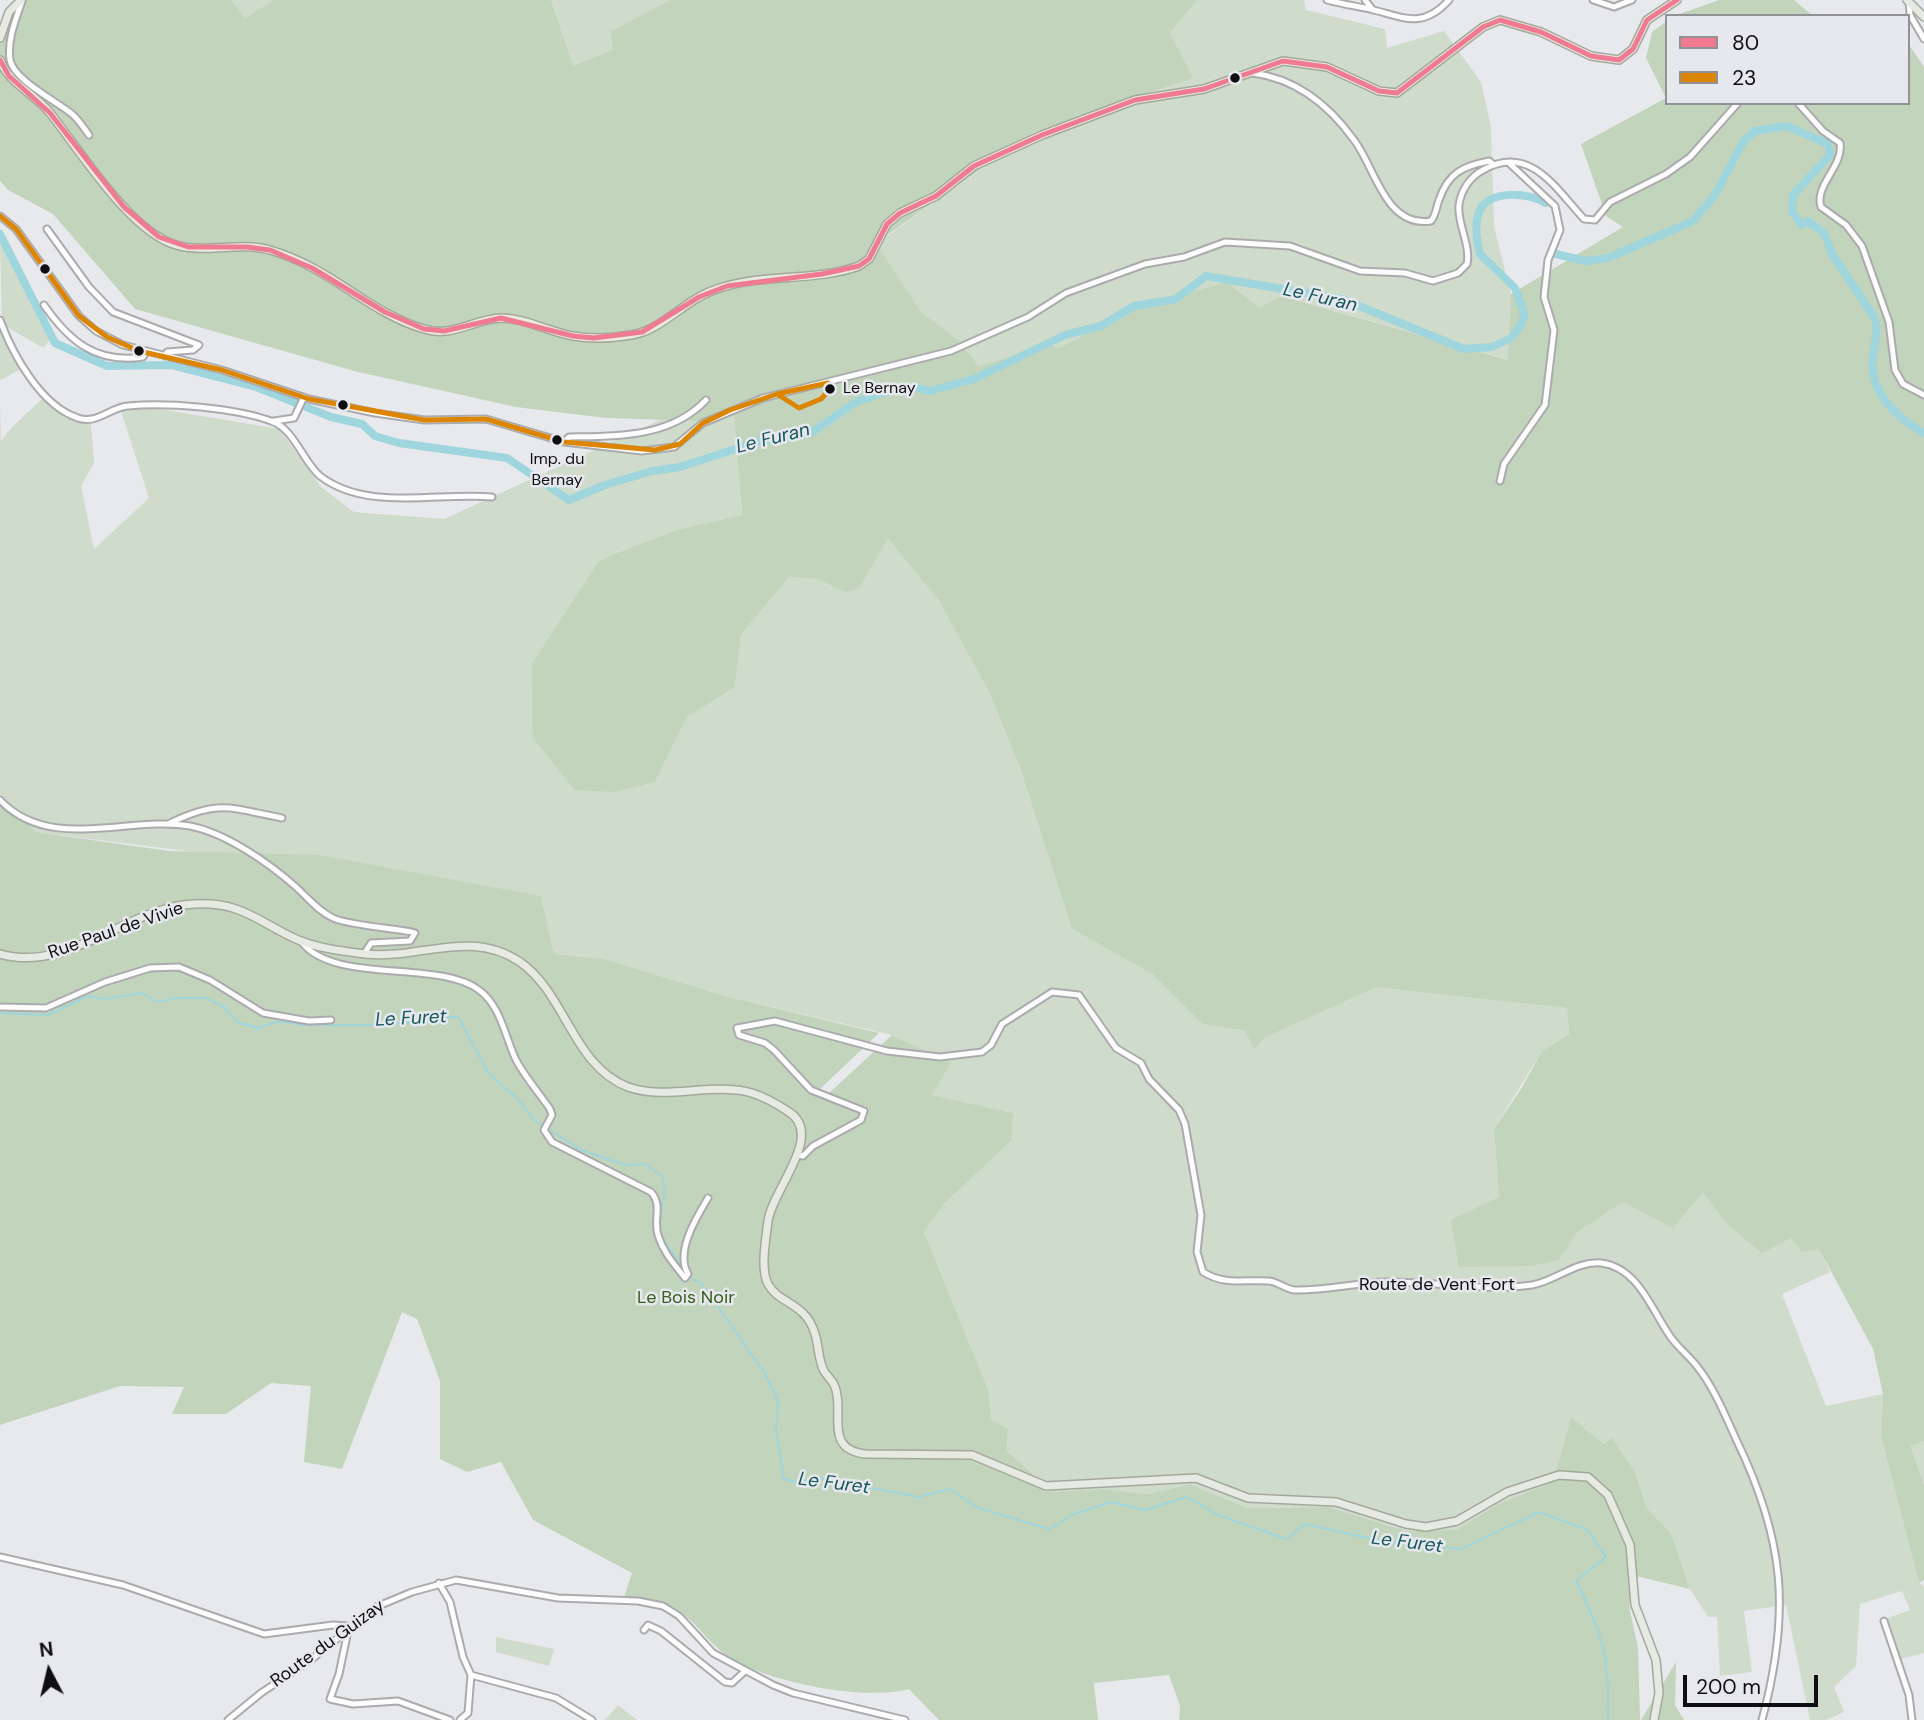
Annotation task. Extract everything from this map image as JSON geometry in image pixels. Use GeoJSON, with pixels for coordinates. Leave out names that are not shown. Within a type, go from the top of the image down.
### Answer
{"type":"FeatureCollection","features":[{"type":"Feature","properties":{"kind":"main road"},"geometry":{"type":"LineString","coordinates":[[0,38],[9,12],[22,0]]}},
{"type":"Feature","properties":{"kind":"main road"},"geometry":{"type":"LineString","coordinates":[[0,60],[10,78],[49,111],[103,183],[146,226],[174,244],[204,248],[247,246],[286,255],[325,272],[398,321],[428,331],[443,332],[503,318],[583,337],[644,332],[707,293],[729,285],[859,266],[875,251],[887,224],[900,213],[936,196],[992,156],[1135,100],[1204,89],[1250,70],[1283,61],[1314,64],[1379,92],[1397,93],[1407,89],[1434,62],[1467,42],[1483,27],[1500,20],[1541,32],[1591,56],[1619,60],[1633,50],[1647,20],[1677,0]]}},
{"type":"Feature","properties":{"kind":"main road"},"geometry":{"type":"LineString","coordinates":[[1908,1],[1923,14]]}},
{"type":"Feature","properties":{"kind":"main road","name":"Rue Paul de Vivie"},"geometry":{"type":"LineString","coordinates":[[0,954],[23,958],[47,956],[162,910],[193,904],[240,909],[301,941],[364,954],[388,955],[459,944],[483,946],[502,952],[525,966],[538,978],[590,1057],[615,1080],[646,1091],[730,1089],[751,1093],[794,1115],[802,1130],[802,1143],[797,1156]]}},
{"type":"Feature","properties":{"kind":"main road"},"geometry":{"type":"LineString","coordinates":[[797,1156],[771,1208],[766,1279],[774,1291],[800,1309],[812,1325],[824,1370],[837,1391],[839,1436],[852,1452],[972,1455],[987,1459],[1020,1478],[1054,1487],[1196,1478],[1248,1498],[1336,1502],[1406,1524],[1426,1527],[1457,1521],[1507,1492],[1559,1475],[1588,1477],[1608,1495],[1630,1545],[1635,1605],[1656,1660],[1659,1693],[1654,1720]]}},
{"type":"Feature","properties":{"kind":"street"},"geometry":{"type":"LineString","coordinates":[[22,0],[10,41],[10,62],[15,71],[39,91],[74,115],[89,135]]}},
{"type":"Feature","properties":{"kind":"street"},"geometry":{"type":"LineString","coordinates":[[1327,0],[1373,10],[1399,20],[1420,19],[1438,12],[1449,0]]}},
{"type":"Feature","properties":{"kind":"street"},"geometry":{"type":"LineString","coordinates":[[1365,0],[1373,10]]}},
{"type":"Feature","properties":{"kind":"street"},"geometry":{"type":"LineString","coordinates":[[1593,0],[1614,7],[1632,0]]}},
{"type":"Feature","properties":{"kind":"street"},"geometry":{"type":"LineString","coordinates":[[1910,15],[1924,39]]}},
{"type":"Feature","properties":{"kind":"street"},"geometry":{"type":"LineString","coordinates":[[1250,70],[1276,77],[1313,95],[1356,142],[1391,203],[1407,218],[1431,221],[1440,197],[1456,172],[1468,164],[1489,161],[1494,165]]}},
{"type":"Feature","properties":{"kind":"street"},"geometry":{"type":"LineString","coordinates":[[0,216],[16,229],[79,316],[107,337],[146,352],[222,370],[303,399],[411,418],[486,419],[564,442],[611,449],[668,449],[680,444],[703,423],[730,410],[777,394],[951,351],[1028,317],[1066,293],[1145,264],[1184,257],[1225,242],[1290,246],[1360,271],[1405,273],[1439,280],[1464,269],[1468,258],[1459,217],[1463,189],[1482,170],[1514,161],[1546,176],[1562,190],[1584,219],[1595,219],[1610,202],[1667,174],[1690,157],[1736,105]]}},
{"type":"Feature","properties":{"kind":"street"},"geometry":{"type":"LineString","coordinates":[[1800,105],[1840,144],[1841,153],[1820,195],[1821,207],[1846,225],[1863,246],[1889,322],[1895,370],[1903,384],[1924,395]]}},
{"type":"Feature","properties":{"kind":"street"},"geometry":{"type":"LineString","coordinates":[[1500,481],[1504,464],[1545,405],[1554,330],[1544,297],[1548,260],[1554,239],[1560,230],[1555,206],[1518,169],[1504,162]]}},
{"type":"Feature","properties":{"kind":"street"},"geometry":{"type":"LineString","coordinates":[[47,229],[89,287],[113,312],[199,345],[194,350],[167,352],[165,356]]}},
{"type":"Feature","properties":{"kind":"street"},"geometry":{"type":"LineString","coordinates":[[44,305],[70,338],[90,353],[113,359],[130,359],[143,357],[146,352]]}},
{"type":"Feature","properties":{"kind":"street"},"geometry":{"type":"LineString","coordinates":[[0,320],[18,356],[45,396],[79,419],[100,417],[126,405],[193,406],[274,421],[294,418],[303,399]]}},
{"type":"Feature","properties":{"kind":"street"},"geometry":{"type":"LineString","coordinates":[[564,442],[569,438],[603,439],[660,429],[692,413],[706,400]]}},
{"type":"Feature","properties":{"kind":"street"},"geometry":{"type":"LineString","coordinates":[[274,421],[321,476],[347,491],[369,496],[492,497]]}},
{"type":"Feature","properties":{"kind":"street"},"geometry":{"type":"LineString","coordinates":[[0,800],[49,827],[168,824],[203,830],[241,846],[332,917],[363,927],[407,929],[415,933],[410,940],[371,943],[364,954]]}},
{"type":"Feature","properties":{"kind":"street"},"geometry":{"type":"LineString","coordinates":[[168,824],[196,810],[218,806],[282,818]]}},
{"type":"Feature","properties":{"kind":"street"},"geometry":{"type":"LineString","coordinates":[[301,941],[313,951],[353,966],[448,978],[479,989],[498,1012],[518,1063],[550,1109],[552,1115],[545,1128],[552,1142],[651,1192],[658,1205],[656,1224],[659,1238],[667,1256],[687,1276],[685,1252],[696,1217],[708,1198]]}},
{"type":"Feature","properties":{"kind":"street"},"geometry":{"type":"LineString","coordinates":[[0,1007],[46,1008],[106,982],[150,968],[179,967],[210,980],[264,1013],[309,1021],[331,1020]]}},
{"type":"Feature","properties":{"kind":"street","name":"Route de Vent Fort"},"geometry":{"type":"LineString","coordinates":[[797,1156],[803,1156],[813,1146],[860,1120],[864,1111],[811,1090],[774,1050],[765,1043],[739,1035],[737,1028],[775,1021],[887,1051],[940,1057],[982,1052],[991,1045],[1002,1024],[1052,992],[1079,995],[1116,1048],[1141,1063],[1149,1079],[1179,1110],[1185,1124],[1201,1215],[1197,1252],[1203,1272],[1217,1281],[1272,1281],[1292,1290],[1384,1282],[1500,1288],[1534,1285],[1549,1281],[1567,1270],[1600,1263],[1626,1273],[1651,1303],[1673,1341],[1699,1368],[1746,1459],[1761,1495],[1777,1553],[1781,1581],[1774,1678],[1762,1720]]}},
{"type":"Feature","properties":{"kind":"street"},"geometry":{"type":"LineString","coordinates":[[0,1557],[123,1585],[264,1634],[333,1625],[349,1626],[342,1663],[330,1699],[353,1704],[398,1701],[450,1720]]}},
{"type":"Feature","properties":{"kind":"street","name":"Route du Guizay"},"geometry":{"type":"LineString","coordinates":[[228,1720],[261,1693],[318,1654],[349,1626],[388,1600],[439,1583],[466,1580],[558,1598],[589,1602],[638,1601],[663,1606],[679,1616],[713,1653],[744,1672],[793,1693],[905,1720]]}},
{"type":"Feature","properties":{"kind":"street"},"geometry":{"type":"LineString","coordinates":[[439,1583],[450,1602],[463,1657],[471,1675],[468,1713],[460,1720]]}},
{"type":"Feature","properties":{"kind":"street"},"geometry":{"type":"LineString","coordinates":[[1884,1621],[1909,1695],[1912,1720]]}},
{"type":"Feature","properties":{"kind":"street"},"geometry":{"type":"LineString","coordinates":[[644,1630],[648,1625],[661,1631],[725,1682],[732,1683],[744,1672]]}},
{"type":"Feature","properties":{"kind":"street"},"geometry":{"type":"LineString","coordinates":[[471,1675],[556,1698],[592,1720]]}},
{"type":"Feature","properties":{"kind":"green space"},"geometry":{"type":"Polygon","coordinates":[[[26,0],[231,0],[245,19],[273,0],[551,0],[573,66],[613,50],[611,31],[670,0],[1197,0],[1170,33],[1193,78],[1032,133],[876,243],[921,312],[958,340],[979,366],[1050,345],[1059,348],[1134,309],[1226,282],[1259,308],[1281,296],[1508,360],[1511,294],[1623,227],[1606,216],[1581,144],[1665,99],[1665,105],[1910,105],[1910,46],[1924,67],[1924,1441],[1911,1446],[1924,1485],[1924,1580],[1919,1583],[1881,1437],[1883,1394],[1873,1349],[1819,1249],[1802,1252],[1791,1238],[1762,1253],[1727,1224],[1703,1192],[1673,1228],[1623,1202],[1578,1232],[1559,1260],[1531,1266],[1459,1267],[1451,1220],[1499,1197],[1494,1129],[1542,1051],[1569,1034],[1567,1008],[1376,987],[1266,1037],[1254,1049],[1245,1031],[1202,1024],[1152,974],[1072,929],[1019,765],[989,692],[939,601],[888,538],[859,588],[845,592],[817,579],[789,577],[741,635],[735,687],[687,717],[655,782],[613,792],[575,790],[533,738],[532,663],[597,563],[676,530],[742,515],[734,413],[698,421],[606,418],[516,407],[358,372],[135,309],[53,214],[8,190],[0,181],[0,36],[9,30],[26,0]]]}},
{"type":"Feature","properties":{"kind":"green space"},"geometry":{"type":"Polygon","coordinates":[[[231,0],[273,0],[245,20],[231,0]]]}},
{"type":"Feature","properties":{"kind":"green space"},"geometry":{"type":"Polygon","coordinates":[[[551,0],[670,0],[611,31],[614,50],[573,67],[551,0]]]}},
{"type":"Feature","properties":{"kind":"green space"},"geometry":{"type":"Polygon","coordinates":[[[1197,0],[1304,0],[1306,10],[1385,29],[1387,48],[1444,31],[1481,82],[1491,127],[1494,227],[1511,294],[1509,360],[1282,296],[1259,308],[1134,309],[1059,348],[1050,345],[979,366],[958,340],[921,312],[876,244],[1032,133],[1192,78],[1170,33],[1197,0]]]}},
{"type":"Feature","properties":{"kind":"green space"},"geometry":{"type":"Polygon","coordinates":[[[1719,0],[1794,0],[1811,14],[1680,14],[1719,0]]]}},
{"type":"Feature","properties":{"kind":"green space"},"geometry":{"type":"Polygon","coordinates":[[[1665,22],[1665,96],[1646,58],[1652,32],[1665,22]]]}},
{"type":"Feature","properties":{"kind":"green space"},"geometry":{"type":"Polygon","coordinates":[[[0,239],[51,339],[43,348],[2,324],[0,239]]]}},
{"type":"Feature","properties":{"kind":"green space"},"geometry":{"type":"Polygon","coordinates":[[[0,325],[24,367],[1,380],[0,378],[0,325]]]}},
{"type":"Feature","properties":{"kind":"green space"},"geometry":{"type":"Polygon","coordinates":[[[43,398],[66,414],[91,425],[94,463],[81,486],[94,549],[149,498],[118,402],[279,429],[321,487],[354,512],[444,519],[660,420],[698,421],[734,412],[742,515],[676,530],[597,563],[532,663],[655,782],[687,717],[735,687],[741,635],[789,577],[817,579],[845,592],[888,537],[939,601],[989,692],[1019,765],[1072,929],[1152,974],[1202,1024],[1245,1031],[1254,1048],[1266,1037],[1376,986],[1567,1008],[1569,1034],[1542,1051],[1494,1129],[1499,1197],[1559,1260],[1578,1232],[1623,1202],[1704,1192],[1727,1224],[1791,1238],[1819,1248],[1830,1272],[1782,1294],[1826,1406],[1883,1394],[1881,1437],[1919,1583],[1924,1586],[1924,1653],[1901,1659],[1888,1618],[1910,1610],[1902,1591],[1860,1604],[1856,1666],[1834,1687],[1844,1712],[1826,1720],[1810,1720],[1786,1605],[1744,1611],[1752,1672],[1720,1676],[1717,1617],[1708,1617],[1690,1589],[1671,1533],[1646,1507],[1636,1474],[1611,1439],[1604,1444],[1571,1417],[1553,1482],[1500,1503],[1456,1530],[1406,1531],[1328,1507],[1247,1508],[1190,1484],[1147,1494],[1105,1489],[1044,1492],[1031,1472],[1007,1451],[1008,1429],[991,1419],[988,1389],[924,1232],[945,1203],[1012,1140],[1013,1113],[932,1095],[950,1063],[892,1035],[729,997],[604,959],[554,954],[541,896],[36,832],[0,797],[0,402],[1,441],[43,398]]]}},
{"type":"Feature","properties":{"kind":"green space","name":"Le Bois Noir"},"geometry":{"type":"Polygon","coordinates":[[[0,797],[36,832],[169,851],[319,855],[541,896],[554,954],[604,959],[729,997],[879,1033],[819,1090],[827,1095],[892,1035],[951,1063],[932,1095],[1013,1113],[1012,1140],[945,1203],[924,1232],[988,1389],[991,1419],[1008,1429],[1007,1451],[1031,1472],[1044,1492],[1105,1489],[1147,1494],[1190,1484],[1247,1508],[1328,1507],[1406,1531],[1456,1530],[1500,1503],[1553,1482],[1571,1417],[1604,1444],[1612,1438],[1636,1474],[1646,1507],[1671,1533],[1690,1589],[1628,1574],[1630,1611],[1638,1648],[1640,1720],[1179,1720],[1180,1706],[1169,1675],[1094,1683],[1098,1720],[939,1720],[909,1689],[868,1693],[844,1691],[770,1676],[724,1654],[676,1609],[644,1599],[624,1597],[632,1573],[533,1520],[501,1462],[467,1472],[440,1459],[440,1381],[417,1319],[402,1312],[342,1469],[304,1462],[311,1386],[271,1383],[226,1414],[172,1414],[184,1387],[120,1386],[0,1425],[0,797]]]}},
{"type":"Feature","properties":{"kind":"green space"},"geometry":{"type":"Polygon","coordinates":[[[1924,1441],[1924,1485],[1911,1445],[1924,1441]]]}},
{"type":"Feature","properties":{"kind":"green space"},"geometry":{"type":"Polygon","coordinates":[[[496,1637],[554,1649],[549,1666],[496,1652],[496,1637]]]}},
{"type":"Feature","properties":{"kind":"green space"},"geometry":{"type":"Polygon","coordinates":[[[1676,1662],[1675,1705],[1684,1720],[1641,1720],[1676,1662]]]}},
{"type":"Feature","properties":{"kind":"green space"},"geometry":{"type":"Polygon","coordinates":[[[618,1705],[637,1720],[605,1720],[618,1705]]]}},
{"type":"Feature","properties":{"kind":"waterway","name":"Le Furan"},"geometry":{"type":"LineString","coordinates":[[1556,254],[1586,261],[1608,258],[1693,221],[1715,195],[1743,142],[1755,131],[1787,126],[1828,144],[1830,155],[1793,195],[1792,212],[1802,225],[1808,221],[1824,233],[1832,254],[1874,317],[1876,331],[1873,368],[1879,391],[1894,411],[1924,433]]}},
{"type":"Feature","properties":{"kind":"waterway","name":"Le Furan"},"geometry":{"type":"LineString","coordinates":[[0,234],[55,343],[107,366],[171,365],[256,387],[331,417],[362,424],[375,436],[399,443],[507,458],[569,500],[605,485],[652,471],[680,467],[757,442],[811,433],[856,402],[882,393],[914,387],[930,391],[974,379],[1065,335],[1101,326],[1134,306],[1176,299],[1206,276],[1342,299],[1464,349],[1492,347],[1511,338],[1522,323],[1524,313],[1515,288],[1480,254],[1478,215],[1485,204],[1501,196],[1520,195],[1545,203]]}},
{"type":"Feature","properties":{"kind":"waterway","name":"Le Furet"},"geometry":{"type":"LineString","coordinates":[[0,1013],[48,1015],[88,996],[104,999],[142,993],[157,1002],[177,998],[206,998],[224,1007],[239,1023],[259,1028],[280,1022],[302,1025],[366,1025],[458,1016],[488,1073],[518,1099],[534,1120],[581,1150],[625,1165],[645,1164],[662,1176],[665,1189],[659,1223]]}},
{"type":"Feature","properties":{"kind":"waterway","name":"Le Furet"},"geometry":{"type":"LineString","coordinates":[[661,1235],[684,1271]]}},
{"type":"Feature","properties":{"kind":"waterway","name":"Le Furet"},"geometry":{"type":"LineString","coordinates":[[688,1276],[702,1284],[764,1372],[778,1402],[776,1430],[784,1479],[796,1482],[823,1479],[919,1497],[950,1489],[979,1508],[1049,1529],[1074,1514],[1111,1502],[1145,1510],[1187,1497],[1218,1515],[1286,1539],[1305,1524],[1381,1541],[1461,1549],[1539,1512],[1588,1530],[1606,1557],[1576,1581],[1593,1617],[1603,1648],[1608,1681],[1608,1720]]}},
{"type":"Feature","properties":{"kind":"transit line","name":"80"},"geometry":{"type":"LineString","coordinates":[[0,60],[9,76],[50,113],[124,207],[159,237],[188,247],[247,247],[270,250],[312,268],[385,312],[424,329],[444,331],[501,318],[573,336],[594,338],[642,332],[699,297],[727,286],[822,274],[859,266],[869,259],[887,224],[900,213],[936,196],[974,166],[1042,135],[1135,100],[1204,89],[1283,61],[1327,67],[1379,91],[1397,93],[1483,27],[1500,20],[1541,32],[1591,56],[1619,60],[1633,49],[1647,20],[1677,0]]}},
{"type":"Feature","properties":{"kind":"transit line","name":"23"},"geometry":{"type":"LineString","coordinates":[[0,216],[16,229],[79,316],[107,337],[139,351],[222,370],[309,399],[424,420],[486,419],[564,442],[655,450],[680,444],[703,423],[730,410],[777,394]]}},
{"type":"Feature","properties":{"kind":"transit line","name":"23"},"geometry":{"type":"LineString","coordinates":[[828,383],[830,389],[821,399],[799,408],[777,394],[828,383]]}},
{"type":"Feature","properties":{"kind":"place","name":"Le Bernay"},"geometry":{"type":"Point","coordinates":[830,389]}},
{"type":"Feature","properties":{"kind":"place","name":"Imp. du Bernay"},"geometry":{"type":"Point","coordinates":[557,440]}}]}
